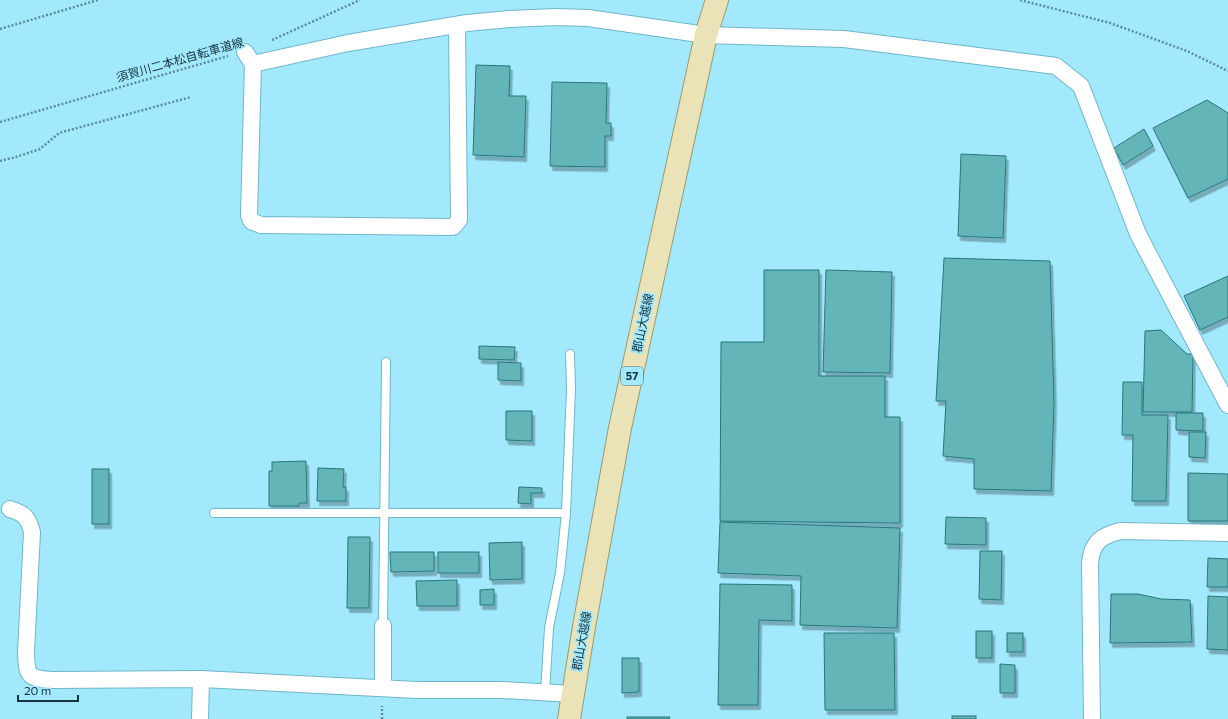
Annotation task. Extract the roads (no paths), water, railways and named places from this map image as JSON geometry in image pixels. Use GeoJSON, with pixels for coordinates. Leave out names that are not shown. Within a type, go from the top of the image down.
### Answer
{"type":"FeatureCollection","features":[{"type":"Feature","properties":{"kind":"main road","name":"郡山大越線"},"geometry":{"type":"LineString","coordinates":[[569,719],[620,428],[706,35],[716,6]]}},
{"type":"Feature","properties":{"kind":"street"},"geometry":{"type":"LineString","coordinates":[[457,25],[459,220],[453,227],[261,225],[251,221],[249,215],[249,58],[457,25],[509,19],[588,18],[706,35],[844,39],[1056,66],[1081,86],[1138,234],[1228,405]]}},
{"type":"Feature","properties":{"kind":"street"},"geometry":{"type":"LineString","coordinates":[[10,509],[21,513],[26,517],[30,522],[32,532],[26,653],[27,669],[29,674],[34,678],[52,680],[201,679],[417,690],[502,690],[573,694]]}},
{"type":"Feature","properties":{"kind":"street"},"geometry":{"type":"LineString","coordinates":[[1092,719],[1090,562],[1091,552],[1097,542],[1108,534],[1120,531],[1228,533]]}},
{"type":"Feature","properties":{"kind":"street"},"geometry":{"type":"LineString","coordinates":[[383,626],[383,688]]}},
{"type":"Feature","properties":{"kind":"street"},"geometry":{"type":"LineString","coordinates":[[200,719],[201,679]]}},
{"type":"Feature","properties":{"kind":"lane"},"geometry":{"type":"LineString","coordinates":[[545,692],[549,628],[560,573],[566,513],[571,389],[570,354]]}},
{"type":"Feature","properties":{"kind":"lane"},"geometry":{"type":"LineString","coordinates":[[383,626],[386,362]]}},
{"type":"Feature","properties":{"kind":"lane"},"geometry":{"type":"LineString","coordinates":[[214,513],[566,513]]}}]}
